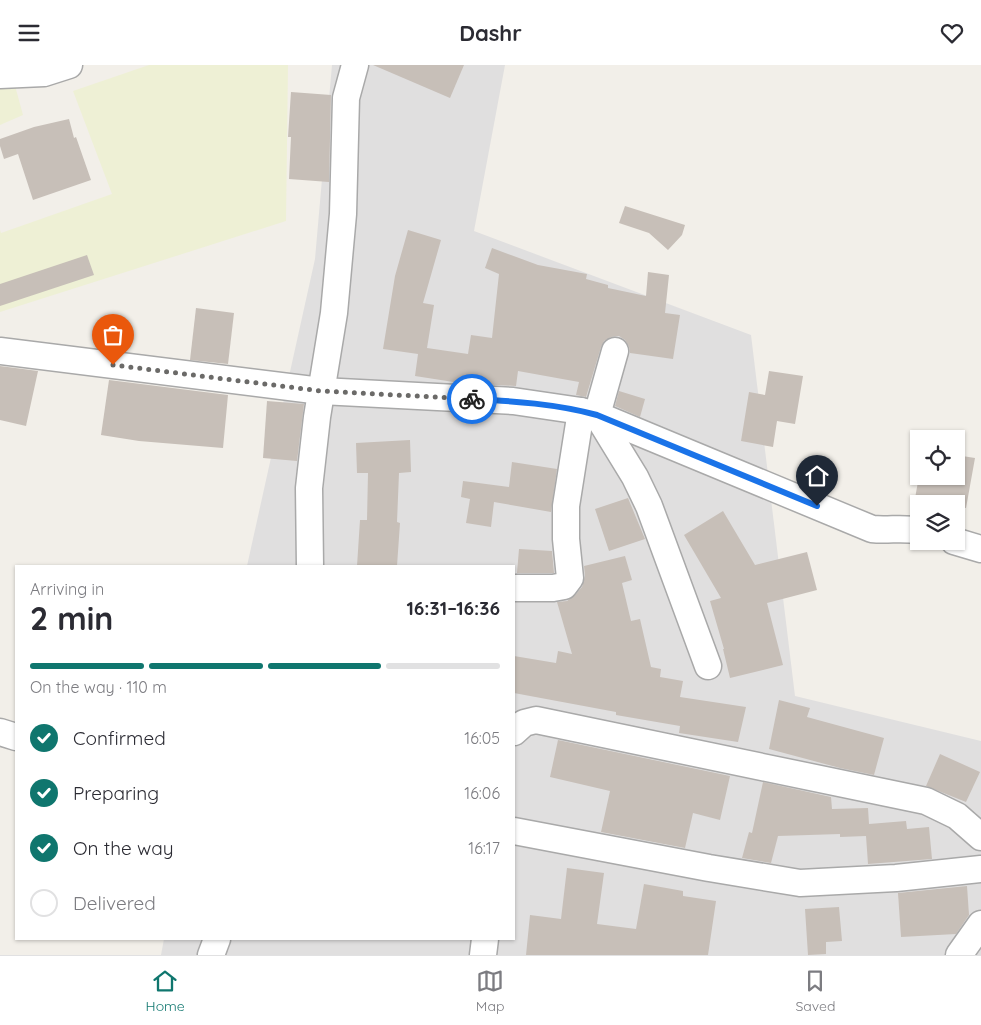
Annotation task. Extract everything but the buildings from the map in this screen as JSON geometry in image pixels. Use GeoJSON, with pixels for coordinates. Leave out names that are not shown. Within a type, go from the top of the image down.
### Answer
{"type":"FeatureCollection","features":[{"type":"Feature","properties":{"kind":"street"},"geometry":{"type":"LineString","coordinates":[[0,75],[44,73],[69,65]]}},
{"type":"Feature","properties":{"kind":"street"},"geometry":{"type":"LineString","coordinates":[[310,565],[309,488],[321,391],[334,313],[343,214],[346,98],[354,65]]}},
{"type":"Feature","properties":{"kind":"street"},"geometry":{"type":"LineString","coordinates":[[0,351],[321,391],[513,401],[589,413],[872,529],[886,531],[910,530]]}},
{"type":"Feature","properties":{"kind":"street"},"geometry":{"type":"LineString","coordinates":[[515,588],[553,588],[564,586],[570,578],[566,539],[566,507],[589,413],[614,351]]}},
{"type":"Feature","properties":{"kind":"street"},"geometry":{"type":"LineString","coordinates":[[589,413],[635,477],[649,506],[708,666]]}},
{"type":"Feature","properties":{"kind":"street"},"geometry":{"type":"LineString","coordinates":[[965,544],[981,549]]}},
{"type":"Feature","properties":{"kind":"street"},"geometry":{"type":"LineString","coordinates":[[515,731],[524,723],[536,720],[926,801],[957,816],[981,837]]}},
{"type":"Feature","properties":{"kind":"street"},"geometry":{"type":"LineString","coordinates":[[0,732],[15,737]]}},
{"type":"Feature","properties":{"kind":"street"},"geometry":{"type":"LineString","coordinates":[[515,831],[708,869],[800,883],[896,878],[981,869]]}},
{"type":"Feature","properties":{"kind":"street"},"geometry":{"type":"LineString","coordinates":[[959,955],[981,924]]}},
{"type":"Feature","properties":{"kind":"street"},"geometry":{"type":"LineString","coordinates":[[211,955],[218,940]]}},
{"type":"Feature","properties":{"kind":"street"},"geometry":{"type":"LineString","coordinates":[[483,955],[485,940]]}},
{"type":"Feature","properties":{"kind":"shaded area"},"geometry":{"type":"Polygon","coordinates":[[[332,65],[505,65],[474,231],[751,335],[795,696],[981,741],[981,955],[161,955],[164,940],[515,940],[515,565],[247,565],[315,259],[332,65]]]}},
{"type":"Feature","properties":{"kind":"green space"},"geometry":{"type":"Polygon","coordinates":[[[149,65],[288,65],[286,221],[0,312],[0,230],[1,233],[112,194],[73,91],[149,65]]]}},
{"type":"Feature","properties":{"kind":"green space"},"geometry":{"type":"Polygon","coordinates":[[[14,82],[23,115],[0,125],[0,87],[14,82]]]}},
{"type":"Feature","properties":{"kind":"way so far"},"geometry":{"type":"LineString","coordinates":[[113,365],[321,391],[472,399]]}},
{"type":"Feature","properties":{"kind":"route"},"geometry":{"type":"LineString","coordinates":[[472,399],[513,401],[597,415],[817,506]]}}]}
